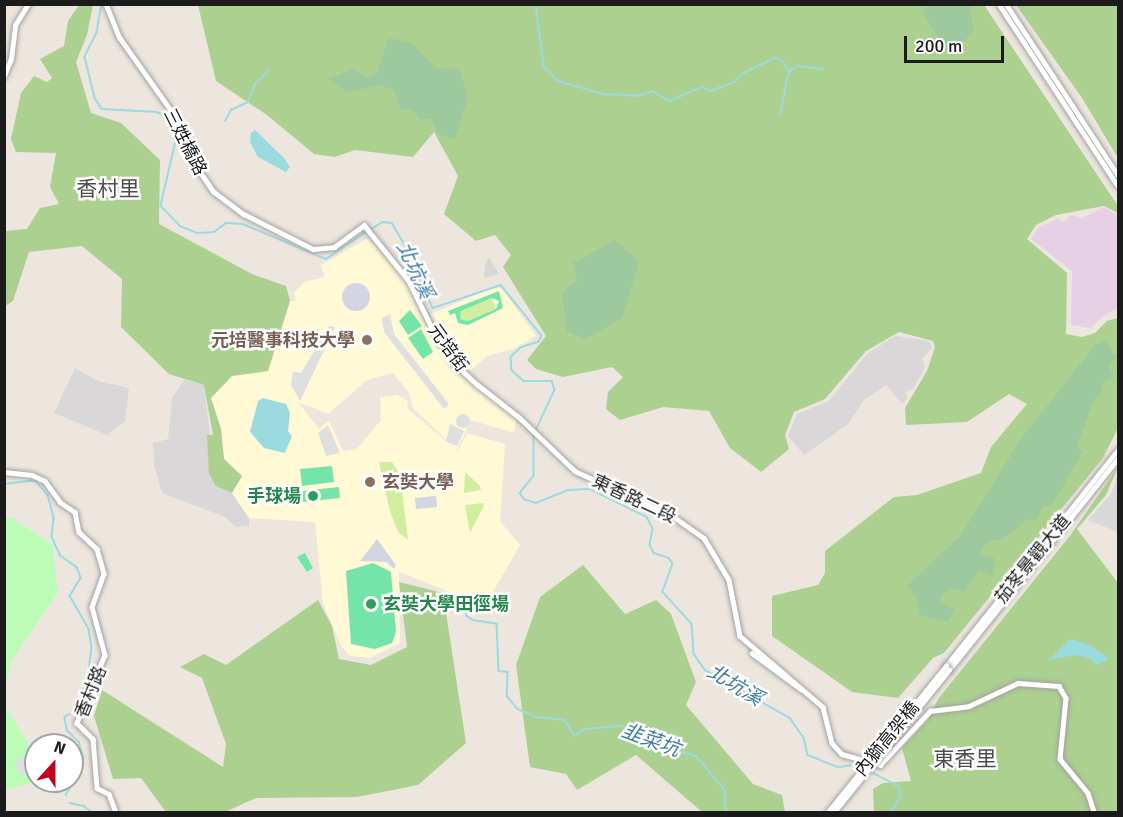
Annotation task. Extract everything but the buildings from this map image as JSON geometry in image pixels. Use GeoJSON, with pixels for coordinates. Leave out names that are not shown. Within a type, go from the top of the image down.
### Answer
{"type":"FeatureCollection","features":[{"type":"Feature","properties":{"kind":"street"},"geometry":{"type":"LineString","coordinates":[[4,76],[11,59],[15,25],[28,4]]}},
{"type":"Feature","properties":{"kind":"street","name":"三姓橋路"},"geometry":{"type":"LineString","coordinates":[[106,4],[120,38],[175,116],[204,180],[224,200],[314,249],[334,247],[365,227]]}},
{"type":"Feature","properties":{"kind":"street"},"geometry":{"type":"LineString","coordinates":[[999,4],[1018,27]]}},
{"type":"Feature","properties":{"kind":"street"},"geometry":{"type":"LineString","coordinates":[[1006,4],[1018,27],[1119,186]]}},
{"type":"Feature","properties":{"kind":"street"},"geometry":{"type":"LineString","coordinates":[[1084,128],[1119,175]]}},
{"type":"Feature","properties":{"kind":"street","name":"元培街"},"geometry":{"type":"LineString","coordinates":[[365,227],[409,281],[432,328],[454,363],[520,418],[528,428]]}},
{"type":"Feature","properties":{"kind":"street","name":"東香路二段"},"geometry":{"type":"LineString","coordinates":[[528,428],[550,451],[575,471],[681,520],[715,552],[730,584],[737,628],[744,642],[803,690],[828,714],[836,749],[880,765],[930,711],[969,706],[1018,683],[1059,686],[1066,698],[1060,759],[1088,793],[1094,813]]}},
{"type":"Feature","properties":{"kind":"street","name":"茄苳景觀大道"},"geometry":{"type":"LineString","coordinates":[[948,668],[1119,450]]}},
{"type":"Feature","properties":{"kind":"street","name":"茄苳景觀大道"},"geometry":{"type":"LineString","coordinates":[[948,668],[1119,458]]}},
{"type":"Feature","properties":{"kind":"street","name":"香村路"},"geometry":{"type":"LineString","coordinates":[[4,472],[32,475],[45,481],[60,502],[75,512],[79,532],[97,549],[104,574],[92,607],[105,655],[77,723],[93,739],[97,788],[109,794],[117,813]]}},
{"type":"Feature","properties":{"kind":"street","name":"內獅高架橋"},"geometry":{"type":"LineString","coordinates":[[828,813],[948,668]]}},
{"type":"Feature","properties":{"kind":"street","name":"內獅高架橋"},"geometry":{"type":"LineString","coordinates":[[834,813],[948,668]]}},
{"type":"Feature","properties":{"kind":"shaded area"},"geometry":{"type":"Polygon","coordinates":[[[1104,207],[1118,216],[1118,308],[1103,316],[1091,328],[1071,325],[1072,271],[1031,239],[1038,228],[1058,218],[1063,223],[1071,215],[1082,218],[1104,207]]]}},
{"type":"Feature","properties":{"kind":"shaded area","name":"玄奘大學"},"geometry":{"type":"Polygon","coordinates":[[[368,238],[405,278],[420,312],[451,361],[517,418],[514,433],[471,420],[457,450],[413,408],[408,391],[393,373],[367,380],[328,414],[298,402],[319,429],[329,421],[343,451],[357,449],[381,420],[380,397],[397,395],[407,400],[408,409],[458,451],[467,433],[505,444],[500,521],[520,545],[491,595],[460,596],[399,572],[400,643],[370,658],[350,656],[341,646],[323,604],[315,522],[249,518],[232,493],[242,476],[224,459],[221,429],[211,398],[232,376],[268,371],[290,301],[296,301],[294,293],[304,282],[325,277],[321,265],[368,238]]]}},
{"type":"Feature","properties":{"kind":"shaded area"},"geometry":{"type":"Polygon","coordinates":[[[489,257],[499,274],[484,278],[485,265],[489,257]]]}},
{"type":"Feature","properties":{"kind":"shaded area"},"geometry":{"type":"Polygon","coordinates":[[[356,283],[366,287],[370,297],[366,307],[356,311],[346,307],[342,297],[346,287],[356,283]]]}},
{"type":"Feature","properties":{"kind":"shaded area"},"geometry":{"type":"Polygon","coordinates":[[[495,287],[501,288],[536,336],[513,349],[487,356],[470,371],[447,343],[431,314],[495,287]]]}},
{"type":"Feature","properties":{"kind":"shaded area"},"geometry":{"type":"Polygon","coordinates":[[[390,314],[394,334],[449,404],[444,409],[384,332],[382,318],[390,314]]]}},
{"type":"Feature","properties":{"kind":"shaded area"},"geometry":{"type":"Polygon","coordinates":[[[329,326],[335,327],[300,401],[291,385],[293,372],[301,373],[329,326]]]}},
{"type":"Feature","properties":{"kind":"shaded area"},"geometry":{"type":"Polygon","coordinates":[[[895,336],[929,341],[932,348],[922,359],[925,367],[922,374],[912,390],[906,391],[907,399],[902,404],[886,385],[864,400],[848,424],[804,455],[788,436],[797,414],[829,401],[867,354],[895,336]]]}},
{"type":"Feature","properties":{"kind":"shaded area"},"geometry":{"type":"Polygon","coordinates":[[[75,368],[98,381],[129,388],[125,421],[107,435],[54,413],[75,368]]]}},
{"type":"Feature","properties":{"kind":"shaded area"},"geometry":{"type":"Polygon","coordinates":[[[184,380],[204,385],[216,486],[232,493],[249,518],[249,526],[236,527],[225,517],[162,493],[154,464],[153,443],[168,439],[172,398],[184,380]]]}},
{"type":"Feature","properties":{"kind":"shaded area"},"geometry":{"type":"Polygon","coordinates":[[[460,414],[466,414],[470,421],[466,428],[460,428],[456,424],[456,418],[460,414]]]}},
{"type":"Feature","properties":{"kind":"shaded area"},"geometry":{"type":"Polygon","coordinates":[[[450,424],[464,431],[457,446],[446,441],[450,424]]]}},
{"type":"Feature","properties":{"kind":"shaded area"},"geometry":{"type":"Polygon","coordinates":[[[328,425],[340,453],[326,456],[318,433],[328,425]]]}},
{"type":"Feature","properties":{"kind":"shaded area"},"geometry":{"type":"Polygon","coordinates":[[[1118,476],[1118,532],[1088,520],[1111,494],[1118,476]]]}},
{"type":"Feature","properties":{"kind":"shaded area"},"geometry":{"type":"Polygon","coordinates":[[[436,496],[437,507],[416,509],[415,498],[436,496]]]}},
{"type":"Feature","properties":{"kind":"shaded area"},"geometry":{"type":"Polygon","coordinates":[[[377,539],[396,565],[394,569],[386,562],[360,561],[377,539]]]}},
{"type":"Feature","properties":{"kind":"shaded area"},"geometry":{"type":"Polygon","coordinates":[[[20,757],[24,762],[24,774],[21,775],[14,762],[20,757]]]}},
{"type":"Feature","properties":{"kind":"green space"},"geometry":{"type":"Polygon","coordinates":[[[79,5],[93,5],[87,35],[76,62],[91,113],[121,123],[160,160],[159,224],[252,274],[286,286],[290,301],[268,371],[232,376],[211,398],[221,429],[224,459],[242,476],[232,493],[216,486],[209,474],[207,435],[213,435],[204,385],[169,374],[121,327],[122,279],[82,246],[29,252],[13,301],[5,306],[5,231],[27,229],[40,208],[59,204],[50,187],[56,153],[16,152],[11,139],[21,93],[34,76],[47,82],[52,78],[40,59],[64,46],[68,21],[79,5]]]}},
{"type":"Feature","properties":{"kind":"green space"},"geometry":{"type":"Polygon","coordinates":[[[198,5],[984,5],[1118,206],[1118,213],[1104,206],[1056,215],[1036,225],[1027,239],[1067,273],[1066,334],[1082,337],[1095,333],[1107,321],[1118,318],[1118,428],[1103,458],[944,653],[933,658],[898,698],[852,692],[772,636],[772,596],[818,585],[825,573],[825,551],[894,497],[917,495],[981,473],[991,447],[1027,404],[1009,394],[967,422],[906,425],[905,408],[927,371],[935,347],[933,341],[899,332],[866,351],[825,399],[794,412],[785,435],[789,449],[761,472],[730,448],[709,411],[663,407],[620,420],[606,409],[608,392],[623,377],[612,367],[563,377],[536,369],[527,360],[546,336],[503,267],[511,255],[495,235],[476,241],[444,214],[458,176],[434,132],[413,157],[355,150],[335,157],[314,154],[267,115],[216,81],[198,5]]]}},
{"type":"Feature","properties":{"kind":"green space"},"geometry":{"type":"Polygon","coordinates":[[[930,5],[970,5],[973,32],[959,46],[946,51],[922,10],[930,5]]]}},
{"type":"Feature","properties":{"kind":"green space"},"geometry":{"type":"Polygon","coordinates":[[[1016,5],[1118,5],[1118,158],[1082,98],[1016,5]]]}},
{"type":"Feature","properties":{"kind":"green space"},"geometry":{"type":"Polygon","coordinates":[[[388,38],[410,42],[437,68],[459,69],[468,97],[455,139],[438,134],[432,119],[420,119],[411,109],[401,110],[394,90],[381,85],[347,92],[328,79],[353,69],[367,77],[378,73],[388,38]]]}},
{"type":"Feature","properties":{"kind":"green space"},"geometry":{"type":"Polygon","coordinates":[[[615,240],[639,262],[622,318],[586,339],[567,332],[562,294],[577,280],[573,263],[615,240]]]}},
{"type":"Feature","properties":{"kind":"green space"},"geometry":{"type":"Polygon","coordinates":[[[499,291],[503,308],[468,325],[458,323],[455,313],[450,315],[448,311],[499,291]],[[492,298],[461,311],[460,319],[468,321],[496,309],[499,301],[492,298]]]}},
{"type":"Feature","properties":{"kind":"green space"},"geometry":{"type":"Polygon","coordinates":[[[492,298],[496,309],[468,321],[460,319],[461,311],[492,298]]]}},
{"type":"Feature","properties":{"kind":"green space"},"geometry":{"type":"Polygon","coordinates":[[[410,310],[422,326],[408,335],[399,321],[410,310]]]}},
{"type":"Feature","properties":{"kind":"green space"},"geometry":{"type":"Polygon","coordinates":[[[421,329],[433,352],[423,359],[408,338],[421,329]]]}},
{"type":"Feature","properties":{"kind":"green space"},"geometry":{"type":"Polygon","coordinates":[[[1107,340],[1112,353],[1118,356],[1108,365],[1114,377],[1103,381],[1102,391],[1093,402],[1077,446],[1083,452],[1051,506],[1043,506],[1037,519],[1027,520],[1005,538],[987,542],[979,554],[994,558],[994,576],[979,571],[965,591],[953,589],[942,594],[940,602],[954,609],[948,622],[919,615],[916,597],[907,586],[961,535],[1023,436],[1096,344],[1107,340]]]}},
{"type":"Feature","properties":{"kind":"green space"},"geometry":{"type":"Polygon","coordinates":[[[379,462],[392,462],[400,475],[408,540],[398,532],[390,511],[379,462]]]}},
{"type":"Feature","properties":{"kind":"green space"},"geometry":{"type":"Polygon","coordinates":[[[332,466],[334,482],[302,486],[300,469],[332,466]]]}},
{"type":"Feature","properties":{"kind":"green space"},"geometry":{"type":"Polygon","coordinates":[[[1118,467],[1106,495],[1077,529],[1118,583],[1118,812],[874,812],[873,789],[883,783],[911,781],[902,748],[928,720],[938,699],[1069,537],[1118,467]]]}},
{"type":"Feature","properties":{"kind":"green space"},"geometry":{"type":"Polygon","coordinates":[[[465,472],[480,486],[481,490],[464,493],[465,472]]]}},
{"type":"Feature","properties":{"kind":"green space"},"geometry":{"type":"Polygon","coordinates":[[[339,487],[340,498],[303,502],[302,491],[339,487]]]}},
{"type":"Feature","properties":{"kind":"green space"},"geometry":{"type":"Polygon","coordinates":[[[484,503],[484,506],[470,533],[465,505],[484,503]]]}},
{"type":"Feature","properties":{"kind":"green space"},"geometry":{"type":"Polygon","coordinates":[[[5,517],[14,519],[52,544],[58,593],[11,661],[5,691],[5,517]]]}},
{"type":"Feature","properties":{"kind":"green space"},"geometry":{"type":"Polygon","coordinates":[[[305,553],[313,568],[307,572],[297,557],[305,553]]]}},
{"type":"Feature","properties":{"kind":"green space","name":"玄奘大學田徑場"},"geometry":{"type":"Polygon","coordinates":[[[373,563],[391,572],[396,632],[392,643],[375,649],[351,644],[346,571],[373,563]]]}},
{"type":"Feature","properties":{"kind":"green space"},"geometry":{"type":"Polygon","coordinates":[[[583,565],[625,614],[656,600],[671,614],[696,682],[686,705],[753,784],[782,795],[785,812],[702,812],[636,755],[577,790],[566,774],[530,767],[516,665],[540,597],[583,565]]]}},
{"type":"Feature","properties":{"kind":"green space"},"geometry":{"type":"Polygon","coordinates":[[[399,582],[443,593],[466,743],[418,785],[357,797],[256,798],[225,812],[166,812],[141,778],[113,779],[94,716],[102,690],[223,767],[226,744],[202,678],[180,667],[204,654],[226,665],[318,600],[332,626],[339,659],[371,665],[407,647],[399,582]]]}},
{"type":"Feature","properties":{"kind":"green space"},"geometry":{"type":"Polygon","coordinates":[[[4,705],[24,736],[24,785],[5,790],[4,705]]]}},
{"type":"Feature","properties":{"kind":"green space"},"geometry":{"type":"Polygon","coordinates":[[[903,710],[916,719],[888,754],[876,745],[903,710]]]}},
{"type":"Feature","properties":{"kind":"water"},"geometry":{"type":"Polygon","coordinates":[[[255,130],[284,158],[290,167],[286,172],[258,157],[250,142],[251,133],[255,130]]]}},
{"type":"Feature","properties":{"kind":"water"},"geometry":{"type":"Polygon","coordinates":[[[263,398],[286,404],[290,413],[288,431],[292,436],[285,453],[264,448],[250,432],[258,401],[263,398]]]}},
{"type":"Feature","properties":{"kind":"water"},"geometry":{"type":"Polygon","coordinates":[[[1070,639],[1090,645],[1109,659],[1096,665],[1091,659],[1075,655],[1049,660],[1070,639]]]}},
{"type":"Feature","properties":{"kind":"waterway","name":"北坑溪"},"geometry":{"type":"LineString","coordinates":[[102,4],[97,33],[85,57],[95,98],[102,109],[157,112],[171,118],[177,137],[161,206],[180,226],[197,233],[214,232],[226,223],[243,224],[326,259],[366,232]]}},
{"type":"Feature","properties":{"kind":"waterway"},"geometry":{"type":"LineString","coordinates":[[536,4],[544,66],[558,81],[604,94],[638,96],[652,91],[670,101],[702,87],[711,91],[735,82],[740,75],[775,58],[783,61],[789,72],[781,114]]}},
{"type":"Feature","properties":{"kind":"waterway"},"geometry":{"type":"LineString","coordinates":[[789,71],[799,66],[823,69]]}},
{"type":"Feature","properties":{"kind":"waterway"},"geometry":{"type":"LineString","coordinates":[[225,121],[231,110],[248,102],[255,84],[268,71]]}},
{"type":"Feature","properties":{"kind":"waterway","name":"北坑溪"},"geometry":{"type":"LineString","coordinates":[[370,230],[383,222],[392,223],[406,246],[433,308],[501,285],[542,336],[539,342],[521,348],[511,357],[512,370],[524,381],[552,381],[555,390],[536,431]]}},
{"type":"Feature","properties":{"kind":"waterway","name":"北坑溪"},"geometry":{"type":"LineString","coordinates":[[534,435],[534,476],[520,493],[524,499],[536,503],[569,490],[590,489],[647,517],[653,529],[650,545],[654,553],[669,558],[673,564],[663,592],[692,624],[694,654],[705,670],[790,718],[804,738],[808,755],[838,767],[854,765]]}},
{"type":"Feature","properties":{"kind":"waterway"},"geometry":{"type":"LineString","coordinates":[[4,484],[35,480],[48,495],[54,518],[52,537],[61,556],[77,567],[81,578],[70,596],[89,629],[92,647],[88,678],[76,712],[65,717],[67,730],[79,742],[84,757],[80,773],[66,795]]}},
{"type":"Feature","properties":{"kind":"waterway","name":"韭菜坑"},"geometry":{"type":"LineString","coordinates":[[466,599],[467,616],[473,620],[497,624],[499,671],[508,672],[507,696],[518,709],[536,717],[565,720],[575,736],[585,729],[623,726],[634,738],[696,756],[725,790],[726,812]]}},
{"type":"Feature","properties":{"kind":"waterway","name":"北坑溪"},"geometry":{"type":"LineString","coordinates":[[873,773],[899,786],[901,796],[892,812]]}},
{"type":"Feature","properties":{"kind":"waterway"},"geometry":{"type":"LineString","coordinates":[[70,803],[84,806],[92,812]]}},
{"type":"Feature","properties":{"kind":"place","name":"元培醫事科技大學"},"geometry":{"type":"Point","coordinates":[367,340]}},
{"type":"Feature","properties":{"kind":"place","name":"玄奘大學"},"geometry":{"type":"Point","coordinates":[370,482]}},
{"type":"Feature","properties":{"kind":"place","name":"手球場"},"geometry":{"type":"Point","coordinates":[313,496]}},
{"type":"Feature","properties":{"kind":"place","name":"玄奘大學田徑場"},"geometry":{"type":"Point","coordinates":[371,604]}},
{"type":"Feature","properties":{"kind":"district","name":"香村里"},"geometry":{"type":"Point","coordinates":[108,189]}},
{"type":"Feature","properties":{"kind":"district","name":"東香里"},"geometry":{"type":"Point","coordinates":[965,759]}}]}
